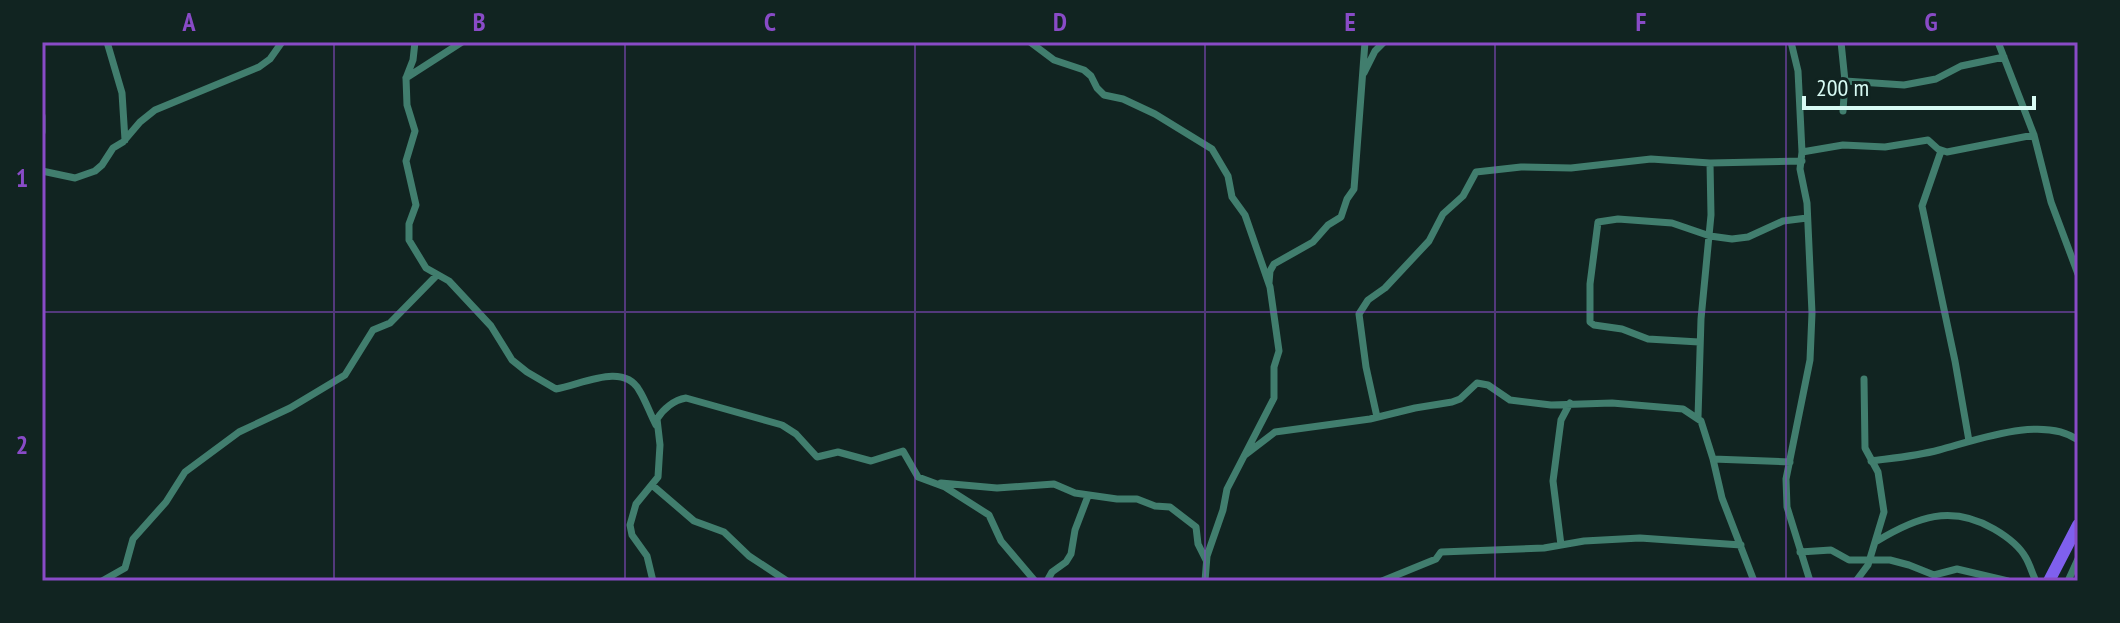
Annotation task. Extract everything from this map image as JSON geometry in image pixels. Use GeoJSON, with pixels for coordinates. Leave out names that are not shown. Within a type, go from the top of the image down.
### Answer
{"type":"FeatureCollection","features":[{"type":"Feature","properties":{"kind":"highway"},"geometry":{"type":"LineString","coordinates":[[2049,581],[2078,525]]}},
{"type":"Feature","properties":{"kind":"street"},"geometry":{"type":"LineString","coordinates":[[107,42],[122,93],[125,140]]}},
{"type":"Feature","properties":{"kind":"street"},"geometry":{"type":"LineString","coordinates":[[42,171],[72,178],[99,168],[113,148],[161,106],[265,64],[282,42]]}},
{"type":"Feature","properties":{"kind":"street"},"geometry":{"type":"LineString","coordinates":[[415,42],[413,60],[406,78],[407,105],[415,131],[406,164],[416,205],[407,233],[413,248],[426,268],[449,281],[499,336],[512,360],[547,385],[559,389],[624,376],[639,390],[656,425],[660,467],[658,477],[636,504],[630,529],[645,553],[653,581]]}},
{"type":"Feature","properties":{"kind":"street"},"geometry":{"type":"LineString","coordinates":[[406,78],[462,42]]}},
{"type":"Feature","properties":{"kind":"street"},"geometry":{"type":"LineString","coordinates":[[1030,42],[1054,60],[1084,70],[1104,95],[1123,99],[1155,114],[1213,150],[1228,176],[1232,197],[1245,215],[1269,284],[1279,351],[1274,367],[1274,398],[1227,489],[1206,560],[1205,581]]}},
{"type":"Feature","properties":{"kind":"street"},"geometry":{"type":"LineString","coordinates":[[1269,284],[1274,264],[1313,242],[1345,211],[1354,187],[1365,42]]}},
{"type":"Feature","properties":{"kind":"street"},"geometry":{"type":"LineString","coordinates":[[1362,75],[1375,51],[1384,42]]}},
{"type":"Feature","properties":{"kind":"street"},"geometry":{"type":"LineString","coordinates":[[1791,42],[1798,71],[1800,169],[1812,273],[1812,335],[1810,360],[1786,479],[1787,507],[1810,581]]}},
{"type":"Feature","properties":{"kind":"street"},"geometry":{"type":"LineString","coordinates":[[1841,42],[1845,81],[1843,111]]}},
{"type":"Feature","properties":{"kind":"street"},"geometry":{"type":"LineString","coordinates":[[1998,42],[2034,135],[2051,202],[2078,274]]}},
{"type":"Feature","properties":{"kind":"street"},"geometry":{"type":"LineString","coordinates":[[1845,81],[1904,85],[1936,79],[1961,66],[2004,57]]}},
{"type":"Feature","properties":{"kind":"street"},"geometry":{"type":"LineString","coordinates":[[42,116],[42,132]]}},
{"type":"Feature","properties":{"kind":"street"},"geometry":{"type":"LineString","coordinates":[[1377,417],[1359,314],[1368,300],[1385,288],[1429,241],[1443,214],[1463,196],[1473,174],[1481,170],[1571,168],[1651,159],[1710,163],[1802,156],[1843,145],[1885,147],[1928,140],[1941,151],[2034,135]]}},
{"type":"Feature","properties":{"kind":"street"},"geometry":{"type":"LineString","coordinates":[[1941,151],[1922,206],[1969,441]]}},
{"type":"Feature","properties":{"kind":"street"},"geometry":{"type":"LineString","coordinates":[[1710,163],[1712,195],[1699,342],[1698,417],[1713,459],[1722,498],[1754,581]]}},
{"type":"Feature","properties":{"kind":"street"},"geometry":{"type":"LineString","coordinates":[[1699,342],[1648,339],[1590,322],[1595,228],[1602,220],[1646,220],[1672,223],[1710,236],[1742,238],[1783,221],[1807,218]]}},
{"type":"Feature","properties":{"kind":"street"},"geometry":{"type":"LineString","coordinates":[[102,581],[125,568],[133,539],[166,502],[185,472],[239,432],[290,408],[345,375],[373,330],[390,323],[437,275]]}},
{"type":"Feature","properties":{"kind":"street"},"geometry":{"type":"LineString","coordinates":[[1856,581],[1871,559],[1884,512],[1878,472],[1865,448],[1864,379]]}},
{"type":"Feature","properties":{"kind":"street"},"geometry":{"type":"LineString","coordinates":[[1243,456],[1275,432],[1377,417],[1458,400],[1477,383],[1488,385],[1510,400],[1551,405],[1604,403],[1683,409],[1698,417]]}},
{"type":"Feature","properties":{"kind":"street"},"geometry":{"type":"LineString","coordinates":[[656,425],[664,409],[679,400],[690,399],[782,425],[796,434],[817,457],[838,452],[871,461],[903,451],[916,475],[989,515],[1001,541],[1035,581]]}},
{"type":"Feature","properties":{"kind":"street"},"geometry":{"type":"LineString","coordinates":[[1561,545],[1553,481],[1561,420],[1570,403]]}},
{"type":"Feature","properties":{"kind":"street"},"geometry":{"type":"LineString","coordinates":[[1871,461],[1911,456],[2035,429],[2078,440]]}},
{"type":"Feature","properties":{"kind":"street"},"geometry":{"type":"LineString","coordinates":[[1713,459],[1790,462]]}},
{"type":"Feature","properties":{"kind":"street"},"geometry":{"type":"LineString","coordinates":[[934,483],[997,488],[1054,484],[1088,496],[1137,499],[1176,509],[1196,527],[1198,544],[1206,560]]}},
{"type":"Feature","properties":{"kind":"street"},"geometry":{"type":"LineString","coordinates":[[652,485],[694,521],[724,532],[749,556],[787,581]]}},
{"type":"Feature","properties":{"kind":"street"},"geometry":{"type":"LineString","coordinates":[[1047,581],[1071,554],[1075,530],[1088,496]]}},
{"type":"Feature","properties":{"kind":"street"},"geometry":{"type":"LineString","coordinates":[[1877,541],[1919,520],[1961,515],[1983,523],[2016,545],[2026,558],[2036,581]]}},
{"type":"Feature","properties":{"kind":"street"},"geometry":{"type":"LineString","coordinates":[[1382,581],[1433,560],[1441,552],[1640,538],[1741,545]]}},
{"type":"Feature","properties":{"kind":"street"},"geometry":{"type":"LineString","coordinates":[[1800,552],[1831,550],[1849,560],[1871,559],[1909,565],[1934,575],[1957,569],[2008,581]]}},
{"type":"Feature","properties":{"kind":"street"},"geometry":{"type":"LineString","coordinates":[[2068,580],[2078,559]]}},
{"type":"Feature","properties":{"kind":"street"},"geometry":{"type":"LineString","coordinates":[[2068,580],[2078,578]]}}]}
